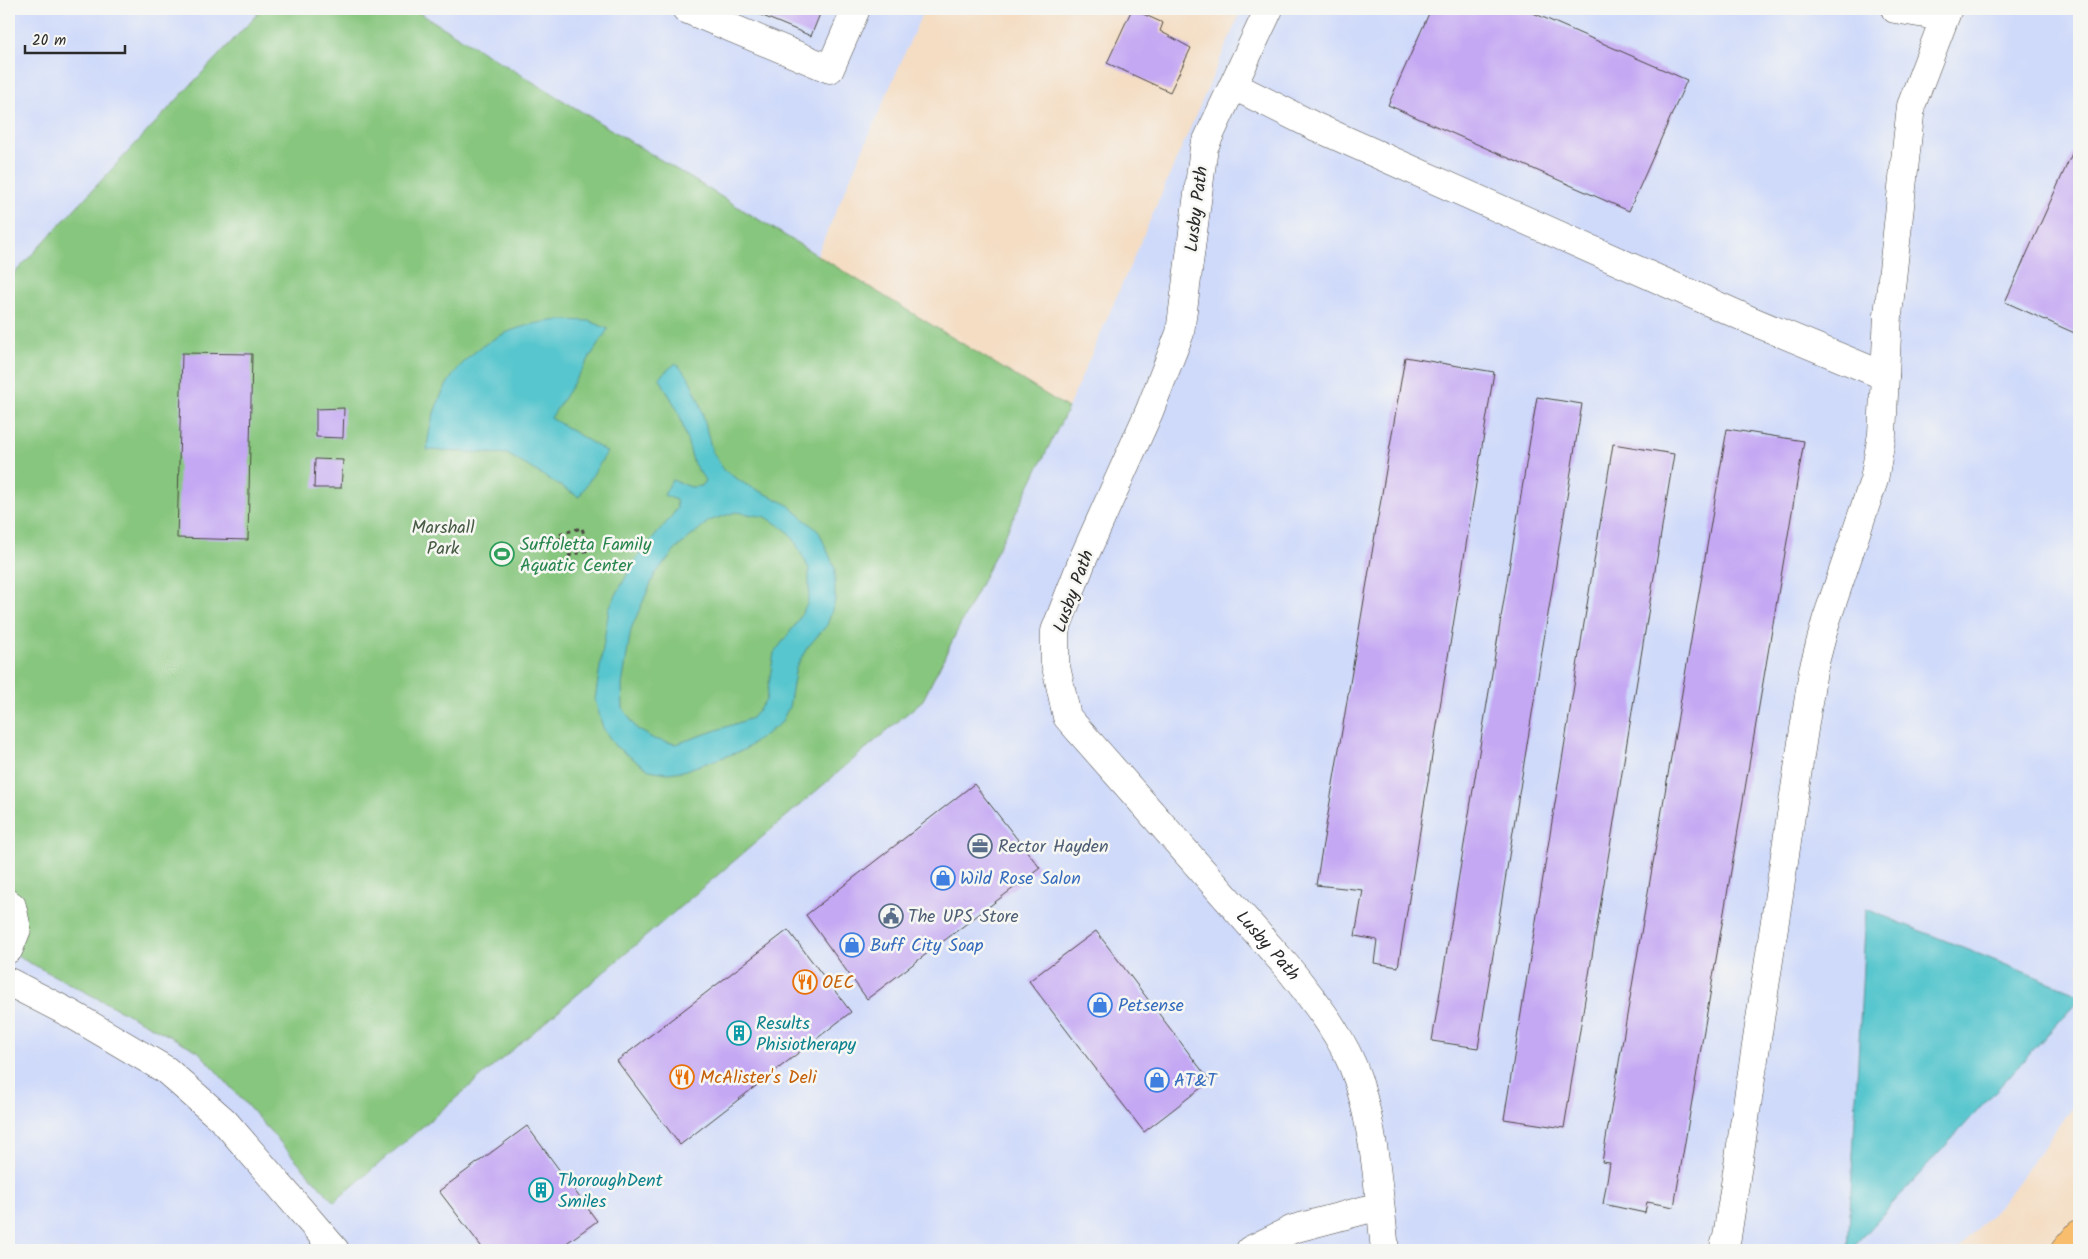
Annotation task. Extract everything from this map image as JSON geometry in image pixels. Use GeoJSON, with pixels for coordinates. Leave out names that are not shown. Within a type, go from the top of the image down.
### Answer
{"type":"FeatureCollection","features":[{"type":"Feature","properties":{"kind":"highway"},"geometry":{"type":"LineString","coordinates":[[2065,1250],[2079,1234]]}},
{"type":"Feature","properties":{"kind":"street"},"geometry":{"type":"LineString","coordinates":[[686,9],[830,69],[856,9]]}},
{"type":"Feature","properties":{"kind":"street","name":"Lusby Path"},"geometry":{"type":"LineString","coordinates":[[1269,9],[1204,147],[1180,333],[1055,631],[1055,662],[1067,717],[1289,969],[1309,995],[1341,1044],[1357,1078],[1365,1107],[1385,1250]]}},
{"type":"Feature","properties":{"kind":"street"},"geometry":{"type":"LineString","coordinates":[[1723,1250],[1727,1237],[1813,670],[1826,621],[1874,480],[1882,434],[1890,296],[1911,106],[1946,13],[1895,9]]}},
{"type":"Feature","properties":{"kind":"street"},"geometry":{"type":"LineString","coordinates":[[1234,86],[1316,127],[1752,321],[1885,376]]}},
{"type":"Feature","properties":{"kind":"street"},"geometry":{"type":"LineString","coordinates":[[9,904],[12,906],[17,929],[9,950]]}},
{"type":"Feature","properties":{"kind":"street"},"geometry":{"type":"LineString","coordinates":[[9,982],[73,1016],[166,1070],[225,1122],[336,1250]]}},
{"type":"Feature","properties":{"kind":"street"},"geometry":{"type":"LineString","coordinates":[[1250,1250],[1294,1229],[1380,1206]]}},
{"type":"Feature","properties":{"kind":"path"},"geometry":{"type":"LineString","coordinates":[[568,556],[589,550],[582,528],[559,534],[562,548],[580,545],[579,539]]}},
{"type":"Feature","properties":{"kind":"shaded area"},"geometry":{"type":"Polygon","coordinates":[[[9,9],[262,9],[9,279],[9,9]]]}},
{"type":"Feature","properties":{"kind":"shaded area"},"geometry":{"type":"Polygon","coordinates":[[[413,9],[924,9],[817,255],[413,9]]]}},
{"type":"Feature","properties":{"kind":"shaded area"},"geometry":{"type":"Polygon","coordinates":[[[1242,9],[2079,9],[2079,1099],[2002,1203],[1957,1250],[9,1250],[9,952],[198,1051],[334,1202],[923,700],[1068,408],[1242,9]]]}},
{"type":"Feature","properties":{"kind":"green space","name":"Suffoletta Family Aquatic Center"},"geometry":{"type":"Polygon","coordinates":[[[262,9],[413,9],[1068,408],[923,700],[334,1202],[198,1051],[9,952],[9,279],[262,9]]]}},
{"type":"Feature","properties":{"kind":"water"},"geometry":{"type":"Polygon","coordinates":[[[563,320],[590,321],[608,329],[551,418],[607,452],[579,497],[507,454],[427,450],[431,422],[440,398],[452,376],[468,358],[488,343],[510,331],[535,324],[563,320]]]}},
{"type":"Feature","properties":{"kind":"water"},"geometry":{"type":"Polygon","coordinates":[[[676,363],[688,376],[700,403],[712,451],[724,470],[745,484],[787,504],[819,532],[835,568],[835,601],[827,625],[807,648],[796,667],[789,707],[781,723],[744,750],[683,771],[667,773],[649,770],[615,746],[603,728],[595,700],[609,608],[635,560],[677,508],[676,500],[664,495],[672,480],[691,487],[702,486],[705,480],[694,464],[679,413],[659,377],[676,363]],[[736,512],[709,521],[677,548],[655,574],[631,629],[622,686],[623,708],[636,728],[654,739],[676,744],[752,718],[766,700],[774,653],[796,624],[807,604],[809,569],[793,538],[786,530],[766,517],[736,512]]]}},
{"type":"Feature","properties":{"kind":"water"},"geometry":{"type":"Polygon","coordinates":[[[1866,909],[2079,994],[2079,1000],[1848,1250],[1866,909]]]}},
{"type":"Feature","properties":{"kind":"building"},"geometry":{"type":"Polygon","coordinates":[[[746,9],[822,9],[811,36],[746,9]]]}},
{"type":"Feature","properties":{"kind":"building"},"geometry":{"type":"Polygon","coordinates":[[[1132,9],[1163,23],[1160,31],[1191,48],[1170,92],[1107,63],[1132,9]]]}},
{"type":"Feature","properties":{"kind":"building"},"geometry":{"type":"Polygon","coordinates":[[[1431,9],[1524,9],[1687,80],[1629,211],[1388,105],[1431,9]]]}},
{"type":"Feature","properties":{"kind":"building"},"geometry":{"type":"Polygon","coordinates":[[[2079,138],[2079,335],[2005,302],[2079,138]]]}},
{"type":"Feature","properties":{"kind":"building"},"geometry":{"type":"Polygon","coordinates":[[[182,353],[252,354],[248,540],[177,538],[182,353]]]}},
{"type":"Feature","properties":{"kind":"building"},"geometry":{"type":"Polygon","coordinates":[[[1405,357],[1494,372],[1398,967],[1374,963],[1377,940],[1355,936],[1363,890],[1316,885],[1405,357]]]}},
{"type":"Feature","properties":{"kind":"building"},"geometry":{"type":"Polygon","coordinates":[[[1537,397],[1582,404],[1478,1048],[1432,1041],[1537,397]]]}},
{"type":"Feature","properties":{"kind":"building"},"geometry":{"type":"Polygon","coordinates":[[[344,408],[343,438],[316,437],[316,409],[344,408]]]}},
{"type":"Feature","properties":{"kind":"building"},"geometry":{"type":"Polygon","coordinates":[[[1727,429],[1804,441],[1674,1207],[1647,1202],[1645,1213],[1603,1204],[1610,1163],[1602,1162],[1727,429]]]}},
{"type":"Feature","properties":{"kind":"building"},"geometry":{"type":"Polygon","coordinates":[[[1613,444],[1674,454],[1564,1128],[1504,1119],[1613,444]]]}},
{"type":"Feature","properties":{"kind":"building"},"geometry":{"type":"Polygon","coordinates":[[[315,459],[343,460],[341,488],[314,488],[315,459]]]}},
{"type":"Feature","properties":{"kind":"building"},"geometry":{"type":"Polygon","coordinates":[[[974,784],[1040,868],[867,999],[806,915],[974,784]]]}},
{"type":"Feature","properties":{"kind":"building"},"geometry":{"type":"Polygon","coordinates":[[[788,930],[851,1012],[680,1145],[617,1061],[788,930]]]}},
{"type":"Feature","properties":{"kind":"building","name":"Petsense"},"geometry":{"type":"Polygon","coordinates":[[[1096,931],[1210,1081],[1144,1132],[1029,981],[1096,931]]]}},
{"type":"Feature","properties":{"kind":"building","name":"ThoroughDent Smiles"},"geometry":{"type":"Polygon","coordinates":[[[527,1126],[597,1221],[557,1250],[484,1250],[439,1191],[527,1126]]]}},
{"type":"Feature","properties":{"kind":"place","name":"Suffoletta Family Aquatic Center"},"geometry":{"type":"Point","coordinates":[502,554]}},
{"type":"Feature","properties":{"kind":"place","name":"Rector Hayden"},"geometry":{"type":"Point","coordinates":[980,846]}},
{"type":"Feature","properties":{"kind":"place","name":"Wild Rose Salon"},"geometry":{"type":"Point","coordinates":[943,878]}},
{"type":"Feature","properties":{"kind":"place","name":"The UPS Store"},"geometry":{"type":"Point","coordinates":[891,916]}},
{"type":"Feature","properties":{"kind":"place","name":"Buff City Soap"},"geometry":{"type":"Point","coordinates":[852,945]}},
{"type":"Feature","properties":{"kind":"place","name":"OEC"},"geometry":{"type":"Point","coordinates":[805,982]}},
{"type":"Feature","properties":{"kind":"place","name":"Petsense"},"geometry":{"type":"Point","coordinates":[1100,1005]}},
{"type":"Feature","properties":{"kind":"place","name":"Results Phisiotherapy"},"geometry":{"type":"Point","coordinates":[739,1033]}},
{"type":"Feature","properties":{"kind":"place","name":"McAlister's Deli"},"geometry":{"type":"Point","coordinates":[682,1077]}},
{"type":"Feature","properties":{"kind":"place","name":"AT&T"},"geometry":{"type":"Point","coordinates":[1157,1080]}},
{"type":"Feature","properties":{"kind":"place","name":"ThoroughDent Smiles"},"geometry":{"type":"Point","coordinates":[541,1190]}},
{"type":"Feature","properties":{"kind":"park label","name":"Marshall Park"},"geometry":{"type":"Point","coordinates":[443,537]}}]}
